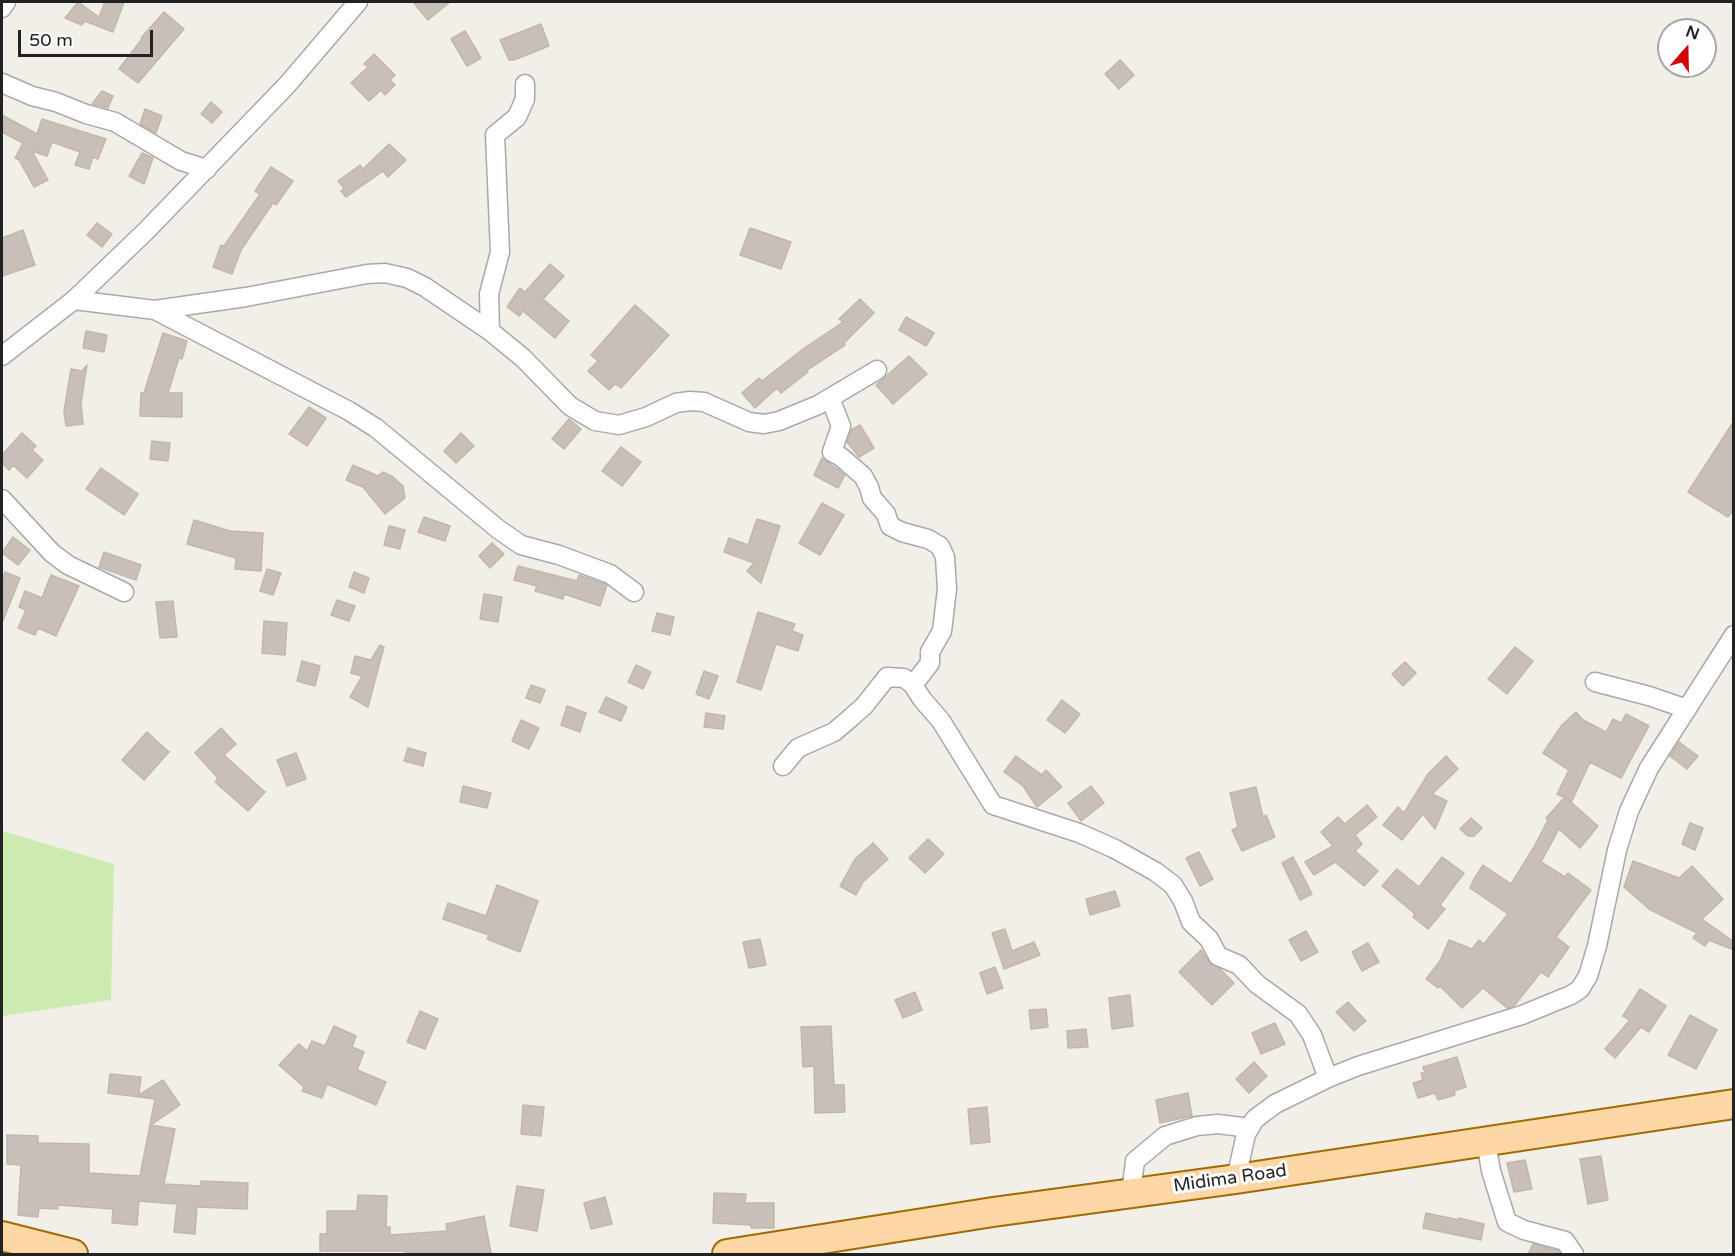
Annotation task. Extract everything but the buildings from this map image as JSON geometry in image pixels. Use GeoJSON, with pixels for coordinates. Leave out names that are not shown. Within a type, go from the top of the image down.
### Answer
{"type":"FeatureCollection","features":[{"type":"Feature","properties":{"kind":"main road","name":"Midima Road"},"geometry":{"type":"LineString","coordinates":[[727,1254],[1734,1104]]}},
{"type":"Feature","properties":{"kind":"main road"},"geometry":{"type":"LineString","coordinates":[[2,1236],[72,1254]]}},
{"type":"Feature","properties":{"kind":"street"},"geometry":{"type":"LineString","coordinates":[[2,8],[6,2]]}},
{"type":"Feature","properties":{"kind":"street"},"geometry":{"type":"LineString","coordinates":[[2,357],[74,300],[146,231],[287,85],[358,2]]}},
{"type":"Feature","properties":{"kind":"street"},"geometry":{"type":"LineString","coordinates":[[2,83],[32,96],[115,122],[182,161],[207,169]]}},
{"type":"Feature","properties":{"kind":"street"},"geometry":{"type":"LineString","coordinates":[[490,331],[489,294],[500,252],[495,135],[517,117],[525,99],[525,84]]}},
{"type":"Feature","properties":{"kind":"street"},"geometry":{"type":"LineString","coordinates":[[74,300],[155,310],[246,297],[367,274],[385,273],[407,278],[425,286],[490,331],[523,358],[570,406],[595,421],[619,425],[646,417],[675,403],[690,401],[704,402],[749,422],[764,424],[799,415],[877,370]]}},
{"type":"Feature","properties":{"kind":"street"},"geometry":{"type":"LineString","coordinates":[[155,310],[349,411],[376,428],[498,529],[521,544],[610,574],[634,592]]}},
{"type":"Feature","properties":{"kind":"street"},"geometry":{"type":"LineString","coordinates":[[830,398],[841,426],[832,452],[863,476],[872,498],[886,514],[890,526],[928,539],[940,546],[945,557],[947,589],[942,631],[930,652],[930,663],[913,685]]}},
{"type":"Feature","properties":{"kind":"street"},"geometry":{"type":"LineString","coordinates":[[2,499],[52,553],[68,566],[124,592]]}},
{"type":"Feature","properties":{"kind":"street"},"geometry":{"type":"LineString","coordinates":[[1236,1179],[1246,1134],[1255,1119],[1275,1104],[1328,1078],[1421,1045],[1522,1015],[1571,996],[1580,988],[1591,966],[1617,850],[1629,811],[1649,768],[1734,635]]}},
{"type":"Feature","properties":{"kind":"street"},"geometry":{"type":"LineString","coordinates":[[783,766],[798,748],[834,732],[864,706],[887,677],[904,678],[913,685],[960,748],[993,805],[1079,833],[1115,849],[1156,872],[1173,885],[1191,922],[1209,939],[1218,956],[1239,965],[1257,984],[1298,1014],[1312,1035],[1328,1078]]}},
{"type":"Feature","properties":{"kind":"street"},"geometry":{"type":"LineString","coordinates":[[1595,682],[1687,709]]}},
{"type":"Feature","properties":{"kind":"street"},"geometry":{"type":"LineString","coordinates":[[1131,1194],[1135,1161],[1165,1136],[1197,1126],[1233,1125],[1250,1128]]}},
{"type":"Feature","properties":{"kind":"street"},"geometry":{"type":"LineString","coordinates":[[1486,1141],[1491,1171],[1507,1222],[1524,1230],[1565,1241],[1574,1254]]}},
{"type":"Feature","properties":{"kind":"green space"},"geometry":{"type":"Polygon","coordinates":[[[2,831],[114,864],[111,1000],[2,1016],[2,831]]]}}]}
